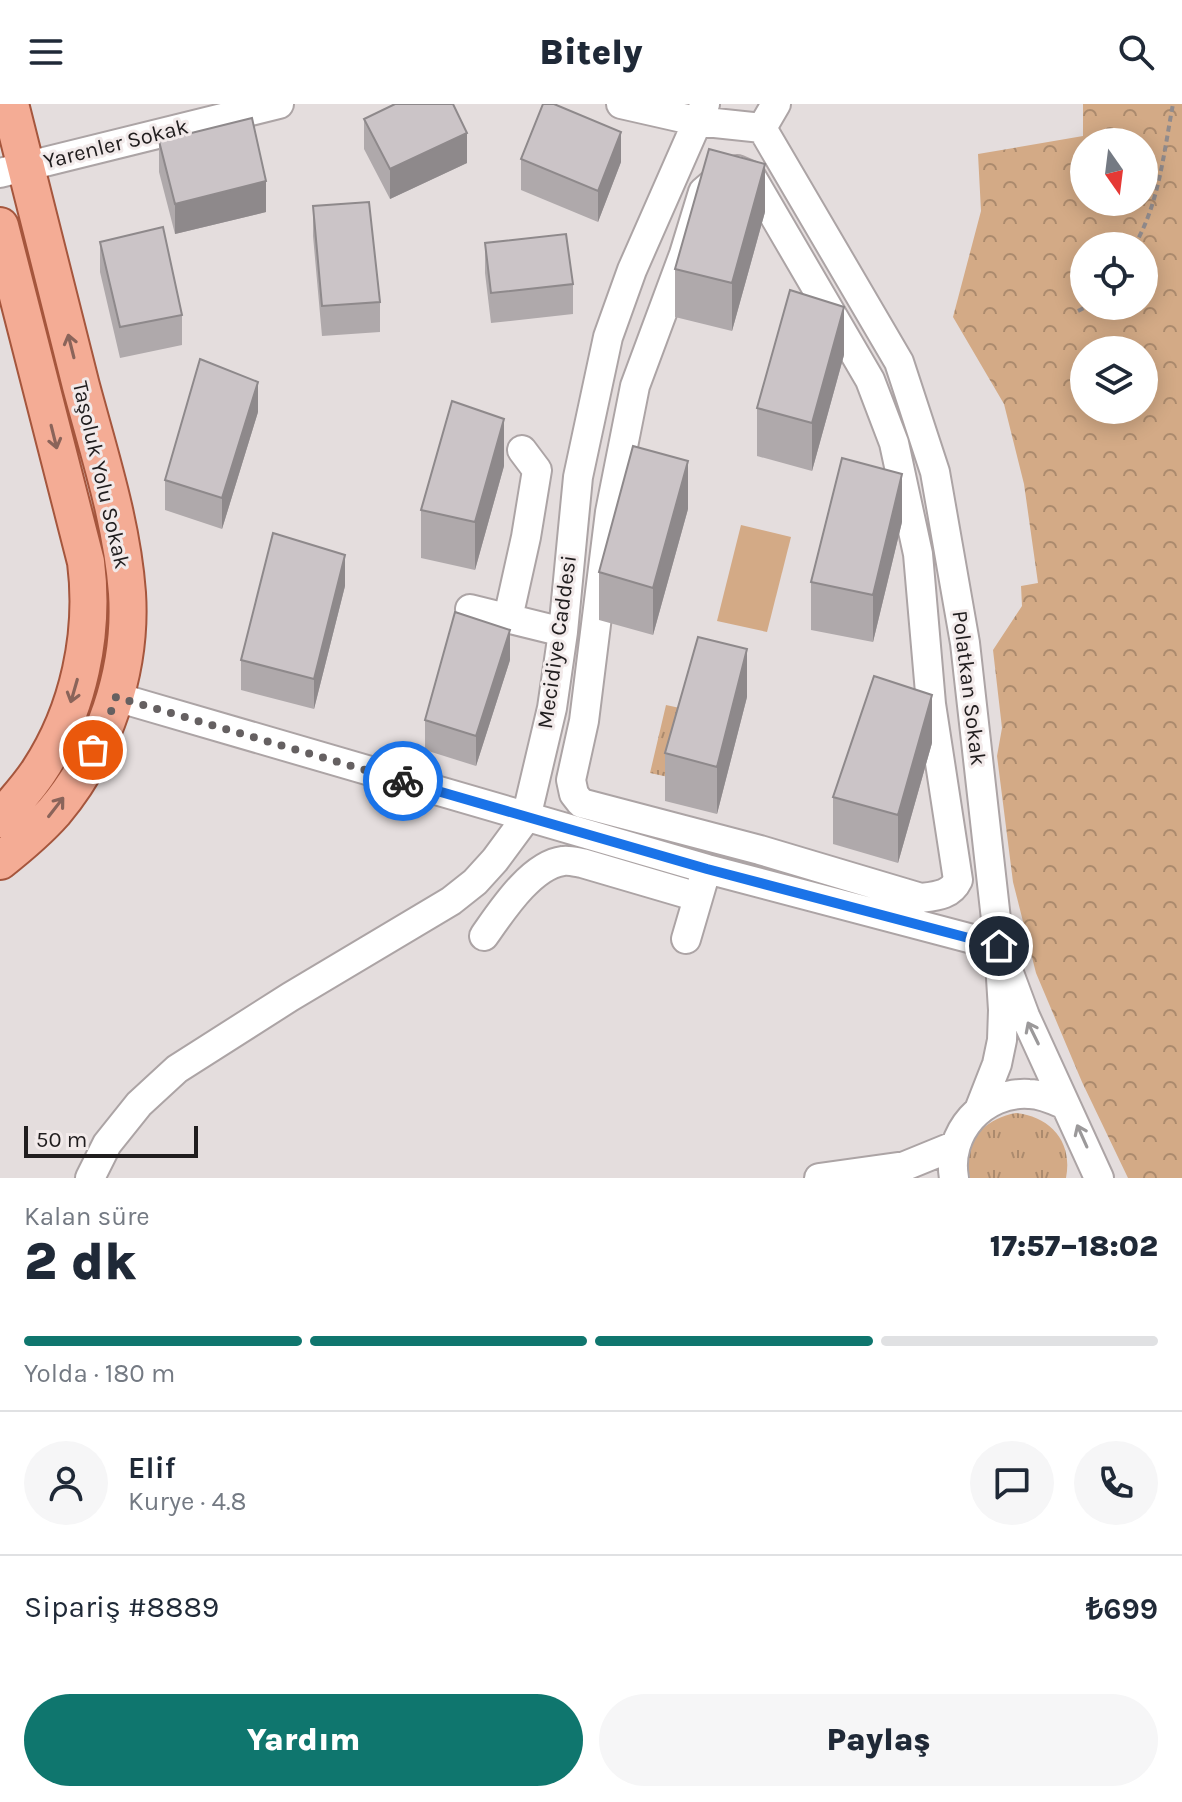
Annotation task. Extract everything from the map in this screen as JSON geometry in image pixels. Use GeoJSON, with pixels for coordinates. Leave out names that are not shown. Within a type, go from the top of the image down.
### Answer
{"type":"FeatureCollection","features":[{"type":"Feature","properties":{"kind":"main road","name":"Taşoluk Yolu Sokak"},"geometry":{"type":"LineString","coordinates":[[0,861],[54,811],[87,762],[106,726],[116,697],[127,594],[115,519],[13,170],[10,104]]}},
{"type":"Feature","properties":{"kind":"main road","name":"Taşoluk Yolu Sokak"},"geometry":{"type":"LineString","coordinates":[[0,226],[86,562],[90,597],[86,645],[62,729],[39,772],[0,819]]}},
{"type":"Feature","properties":{"kind":"street","name":"Yarenler Sokak"},"geometry":{"type":"LineString","coordinates":[[13,170],[279,104]]}},
{"type":"Feature","properties":{"kind":"street","name":"Polatkan Sokak"},"geometry":{"type":"LineString","coordinates":[[621,104],[769,116],[899,362],[935,472],[965,643],[999,946]]}},
{"type":"Feature","properties":{"kind":"street","name":"Mecidiye Caddesi"},"geometry":{"type":"LineString","coordinates":[[90,1178],[107,1144],[139,1104],[177,1069],[451,901],[475,882],[495,860],[526,818],[552,708],[563,632],[578,477],[608,337],[632,270],[700,112]]}},
{"type":"Feature","properties":{"kind":"street"},"geometry":{"type":"LineString","coordinates":[[737,170],[751,176],[870,380],[894,443],[908,498],[918,554],[931,704],[958,880],[954,889],[939,896],[921,898],[760,850],[581,803],[574,794],[571,780],[584,721],[610,512],[635,386],[684,254],[703,192],[724,174],[737,170]]}},
{"type":"Feature","properties":{"kind":"street"},"geometry":{"type":"LineString","coordinates":[[508,618],[537,470],[522,450]]}},
{"type":"Feature","properties":{"kind":"street"},"geometry":{"type":"LineString","coordinates":[[470,609],[563,632]]}},
{"type":"Feature","properties":{"kind":"street"},"geometry":{"type":"LineString","coordinates":[[116,697],[526,818],[999,946]]}},
{"type":"Feature","properties":{"kind":"street"},"geometry":{"type":"LineString","coordinates":[[900,700],[931,704],[971,700]]}},
{"type":"Feature","properties":{"kind":"street"},"geometry":{"type":"LineString","coordinates":[[484,936],[511,898],[544,867],[563,861],[582,863],[698,897]]}},
{"type":"Feature","properties":{"kind":"street"},"geometry":{"type":"LineString","coordinates":[[686,939],[707,869]]}},
{"type":"Feature","properties":{"kind":"street"},"geometry":{"type":"LineString","coordinates":[[999,946],[1025,1016],[1077,1125],[1095,1175]]}},
{"type":"Feature","properties":{"kind":"street"},"geometry":{"type":"LineString","coordinates":[[979,1110],[997,1064],[1002,1040],[999,946]]}},
{"type":"Feature","properties":{"kind":"street"},"geometry":{"type":"LineString","coordinates":[[954,1178],[951,1162],[954,1146],[969,1119],[997,1098],[1032,1094],[1065,1105]]}},
{"type":"Feature","properties":{"kind":"street"},"geometry":{"type":"LineString","coordinates":[[819,1178],[905,1166],[954,1146]]}},
{"type":"Feature","properties":{"kind":"path"},"geometry":{"type":"LineString","coordinates":[[1142,232],[1161,167],[1173,104]]}},
{"type":"Feature","properties":{"kind":"green space"},"geometry":{"type":"Polygon","coordinates":[[[1083,104],[1182,104],[1182,1178],[1128,1178],[1082,1082],[1036,973],[1013,882],[997,756],[1002,728],[993,650],[1022,606],[1021,586],[1038,583],[1024,484],[1004,404],[953,317],[981,211],[978,154],[1070,138],[1070,216],[1158,216],[1158,128],[1083,128],[1083,104]]]}},
{"type":"Feature","properties":{"kind":"green space"},"geometry":{"type":"Polygon","coordinates":[[[741,525],[791,537],[767,632],[717,621],[741,525]]]}},
{"type":"Feature","properties":{"kind":"green space"},"geometry":{"type":"Polygon","coordinates":[[[666,705],[689,710],[673,778],[650,773],[666,705]]]}},
{"type":"Feature","properties":{"kind":"green space"},"geometry":{"type":"Polygon","coordinates":[[[1016,1113],[1040,1120],[1057,1134],[1066,1153],[1066,1178],[970,1178],[969,1154],[977,1135],[994,1121],[1016,1113]]]}},
{"type":"Feature","properties":{"kind":"building"},"geometry":{"type":"Polygon","coordinates":[[[395,104],[453,104],[467,133],[390,169],[364,119],[395,104]]]}},
{"type":"Feature","properties":{"kind":"building"},"geometry":{"type":"Polygon","coordinates":[[[543,104],[554,104],[621,132],[598,191],[521,159],[543,104]]]}},
{"type":"Feature","properties":{"kind":"building"},"geometry":{"type":"Polygon","coordinates":[[[252,118],[266,181],[175,204],[159,141],[252,118]]]}},
{"type":"Feature","properties":{"kind":"building"},"geometry":{"type":"Polygon","coordinates":[[[709,149],[765,164],[732,283],[675,269],[709,149]]]}},
{"type":"Feature","properties":{"kind":"building"},"geometry":{"type":"Polygon","coordinates":[[[369,202],[380,302],[322,306],[313,206],[369,202]]]}},
{"type":"Feature","properties":{"kind":"building"},"geometry":{"type":"Polygon","coordinates":[[[163,227],[182,315],[120,327],[100,242],[163,227]]]}},
{"type":"Feature","properties":{"kind":"building"},"geometry":{"type":"Polygon","coordinates":[[[566,234],[573,284],[491,293],[485,243],[566,234]]]}},
{"type":"Feature","properties":{"kind":"building"},"geometry":{"type":"Polygon","coordinates":[[[790,290],[844,307],[812,423],[757,408],[790,290]]]}},
{"type":"Feature","properties":{"kind":"building"},"geometry":{"type":"Polygon","coordinates":[[[200,359],[258,382],[222,498],[165,480],[200,359]]]}},
{"type":"Feature","properties":{"kind":"building"},"geometry":{"type":"Polygon","coordinates":[[[452,401],[504,419],[475,522],[421,510],[452,401]]]}},
{"type":"Feature","properties":{"kind":"building"},"geometry":{"type":"Polygon","coordinates":[[[633,446],[688,461],[653,588],[599,572],[633,446]]]}},
{"type":"Feature","properties":{"kind":"building"},"geometry":{"type":"Polygon","coordinates":[[[842,458],[902,474],[873,595],[811,582],[842,458]]]}},
{"type":"Feature","properties":{"kind":"building"},"geometry":{"type":"Polygon","coordinates":[[[273,533],[345,555],[314,679],[241,660],[273,533]]]}},
{"type":"Feature","properties":{"kind":"building"},"geometry":{"type":"Polygon","coordinates":[[[455,612],[510,630],[476,736],[425,720],[455,612]]]}},
{"type":"Feature","properties":{"kind":"building"},"geometry":{"type":"Polygon","coordinates":[[[698,637],[747,649],[717,767],[665,753],[698,637]]]}},
{"type":"Feature","properties":{"kind":"building"},"geometry":{"type":"Polygon","coordinates":[[[874,676],[932,695],[898,815],[833,797],[874,676]]]}},
{"type":"Feature","properties":{"kind":"way so far"},"geometry":{"type":"LineString","coordinates":[[93,750],[116,697],[403,781]]}},
{"type":"Feature","properties":{"kind":"route"},"geometry":{"type":"LineString","coordinates":[[403,781],[707,869],[999,946]]}}]}
